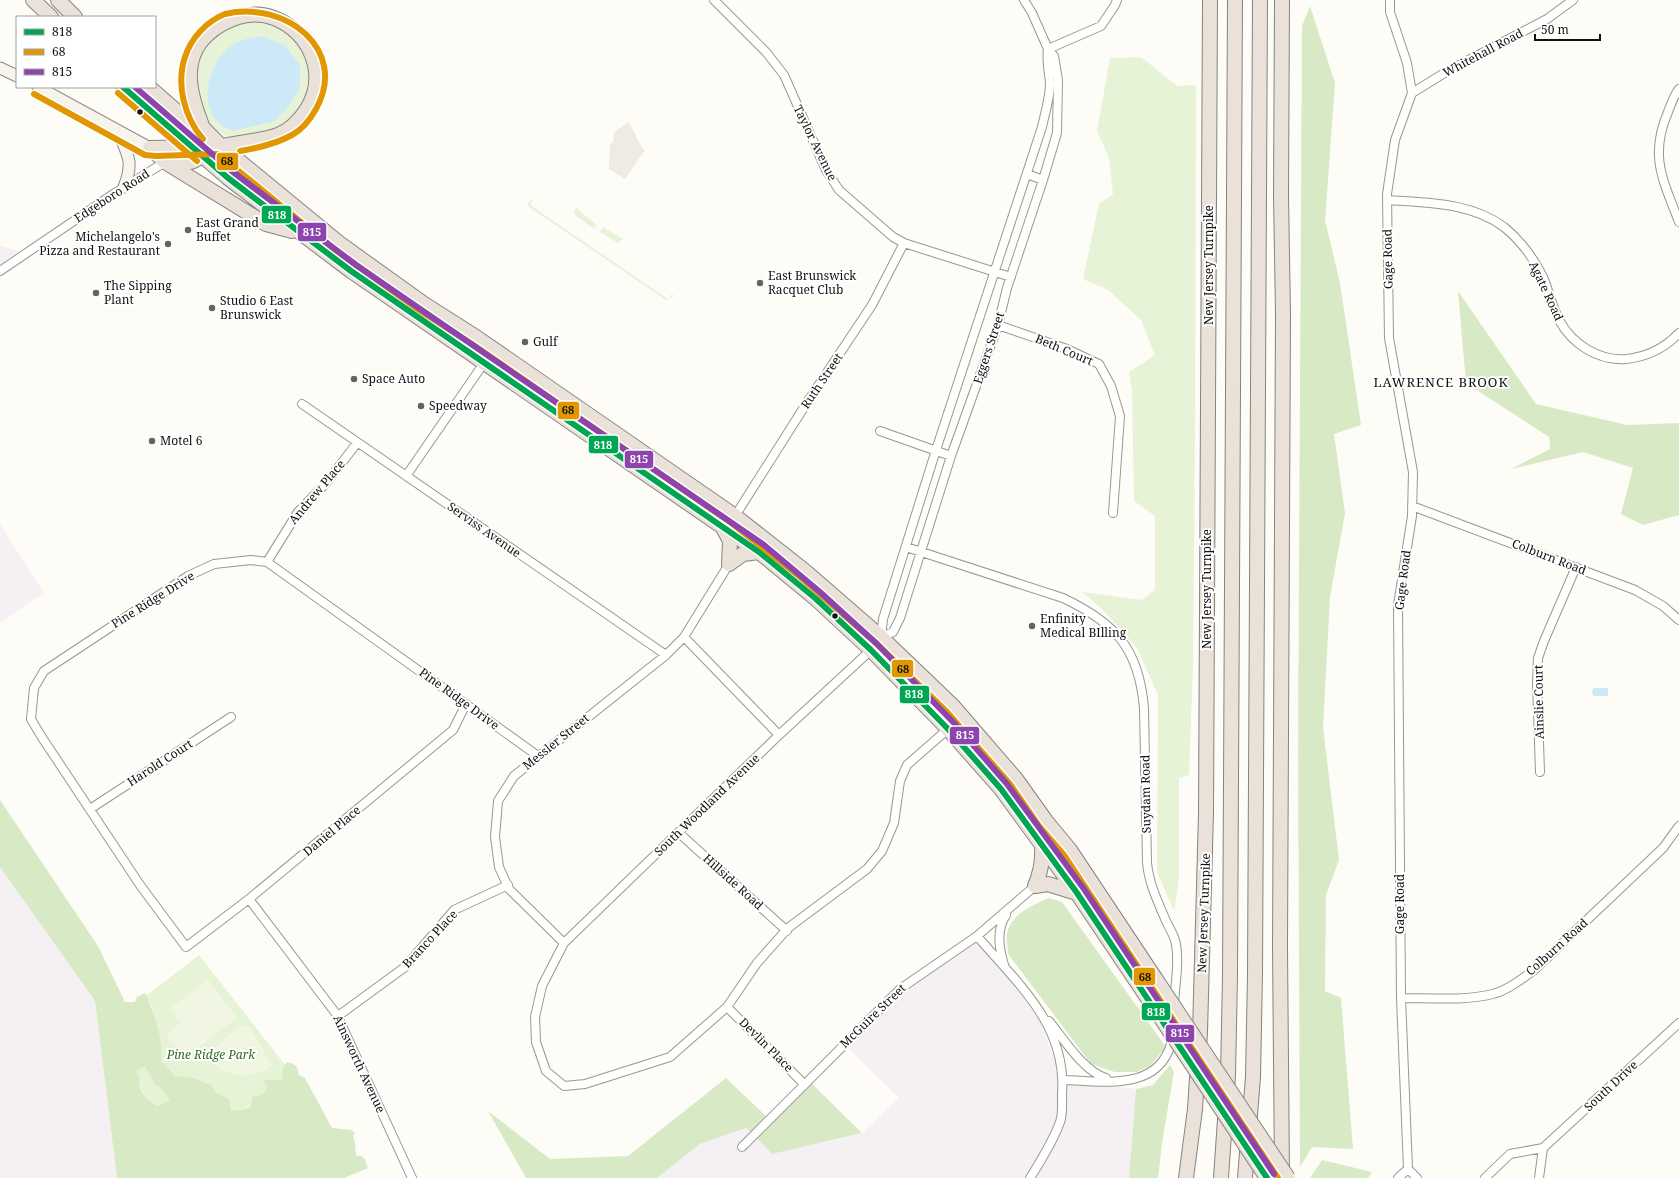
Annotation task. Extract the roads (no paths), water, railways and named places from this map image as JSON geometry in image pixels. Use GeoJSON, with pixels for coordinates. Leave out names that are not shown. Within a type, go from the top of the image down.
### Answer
{"type":"FeatureCollection","features":[{"type":"Feature","properties":{"kind":"highway"},"geometry":{"type":"LineString","coordinates":[[33,0],[50,16]]}},
{"type":"Feature","properties":{"kind":"highway"},"geometry":{"type":"LineString","coordinates":[[58,0],[75,16]]}},
{"type":"Feature","properties":{"kind":"highway","name":"New Jersey Turnpike"},"geometry":{"type":"LineString","coordinates":[[1186,1178],[1195,1110],[1200,1032],[1206,828],[1210,0]]}},
{"type":"Feature","properties":{"kind":"highway","name":"New Jersey Turnpike"},"geometry":{"type":"LineString","coordinates":[[1221,1178],[1228,1074],[1230,968],[1235,0]]}},
{"type":"Feature","properties":{"kind":"highway"},"geometry":{"type":"LineString","coordinates":[[1245,1178],[1253,1077],[1255,974],[1260,0]]}},
{"type":"Feature","properties":{"kind":"highway"},"geometry":{"type":"LineString","coordinates":[[1282,0],[1281,195],[1283,322],[1280,939],[1282,1178]]}},
{"type":"Feature","properties":{"kind":"highway"},"geometry":{"type":"LineString","coordinates":[[150,148],[204,144],[270,138],[280,134],[302,117],[310,104],[317,82],[316,67],[311,50],[294,31],[285,24],[272,17],[258,15],[241,16],[221,24],[203,38],[192,58],[189,81],[204,144]]}},
{"type":"Feature","properties":{"kind":"highway"},"geometry":{"type":"LineString","coordinates":[[124,88],[301,213],[424,304],[476,337],[735,516],[805,571],[881,637],[952,706],[1016,779],[1046,821],[1070,850],[1288,1178]]}},
{"type":"Feature","properties":{"kind":"highway"},"geometry":{"type":"LineString","coordinates":[[150,88],[190,123],[228,178],[351,272],[759,552],[815,598],[871,650],[948,729],[1001,789],[1076,893],[1268,1178]]}},
{"type":"Feature","properties":{"kind":"highway"},"geometry":{"type":"LineString","coordinates":[[165,162],[173,155],[204,144]]}},
{"type":"Feature","properties":{"kind":"highway"},"geometry":{"type":"LineString","coordinates":[[150,148],[165,162],[266,224],[300,234]]}},
{"type":"Feature","properties":{"kind":"highway"},"geometry":{"type":"LineString","coordinates":[[723,528],[730,541],[730,564]]}},
{"type":"Feature","properties":{"kind":"highway"},"geometry":{"type":"LineString","coordinates":[[730,564],[743,554],[759,552]]}},
{"type":"Feature","properties":{"kind":"highway"},"geometry":{"type":"LineString","coordinates":[[1036,886],[1041,873],[1043,860],[1042,846]]}},
{"type":"Feature","properties":{"kind":"highway"},"geometry":{"type":"LineString","coordinates":[[1036,886],[1048,884],[1076,893]]}},
{"type":"Feature","properties":{"kind":"street","name":"Taylor Avenue"},"geometry":{"type":"LineString","coordinates":[[714,0],[766,52],[784,75],[826,170],[839,190],[893,237],[904,243],[1011,277]]}},
{"type":"Feature","properties":{"kind":"street","name":"Eggers Street"},"geometry":{"type":"LineString","coordinates":[[871,650],[881,637],[893,632],[900,618],[951,456],[998,325],[1011,277],[1057,133],[1058,80],[1054,56],[1048,49],[1032,13],[1024,0]]}},
{"type":"Feature","properties":{"kind":"street"},"geometry":{"type":"LineString","coordinates":[[1048,49],[1101,26],[1117,0]]}},
{"type":"Feature","properties":{"kind":"street","name":"Gage Road"},"geometry":{"type":"LineString","coordinates":[[1390,0],[1390,12],[1407,62],[1412,93],[1395,140],[1387,200],[1389,338],[1413,472],[1412,506],[1398,605],[1401,998],[1408,1169]]}},
{"type":"Feature","properties":{"kind":"street","name":"Whitehall Road"},"geometry":{"type":"LineString","coordinates":[[1412,93],[1446,72],[1548,20],[1573,0]]}},
{"type":"Feature","properties":{"kind":"street","name":"Eggers Street"},"geometry":{"type":"LineString","coordinates":[[881,637],[883,618],[936,450],[1042,127],[1048,102],[1050,83],[1046,59],[1048,49]]}},
{"type":"Feature","properties":{"kind":"street"},"geometry":{"type":"LineString","coordinates":[[0,68],[16,76]]}},
{"type":"Feature","properties":{"kind":"street"},"geometry":{"type":"LineString","coordinates":[[40,88],[118,132],[150,148]]}},
{"type":"Feature","properties":{"kind":"street"},"geometry":{"type":"LineString","coordinates":[[1679,89],[1666,116],[1659,136],[1658,155],[1660,172],[1679,222]]}},
{"type":"Feature","properties":{"kind":"street"},"geometry":{"type":"LineString","coordinates":[[118,132],[130,161],[128,178],[124,187]]}},
{"type":"Feature","properties":{"kind":"street","name":"Edgeboro Road"},"geometry":{"type":"LineString","coordinates":[[0,271],[124,187],[165,162]]}},
{"type":"Feature","properties":{"kind":"street"},"geometry":{"type":"LineString","coordinates":[[1027,174],[1043,180]]}},
{"type":"Feature","properties":{"kind":"street","name":"Agate Road"},"geometry":{"type":"LineString","coordinates":[[1387,200],[1432,203],[1459,208],[1482,215],[1503,227],[1532,259],[1543,278],[1559,320],[1569,334],[1581,347],[1597,355],[1620,359],[1636,358],[1653,352],[1673,339],[1679,333]]}},
{"type":"Feature","properties":{"kind":"street","name":"Ruth Street"},"geometry":{"type":"LineString","coordinates":[[735,516],[808,401],[872,305],[904,243]]}},
{"type":"Feature","properties":{"kind":"street","name":"Beth Court"},"geometry":{"type":"LineString","coordinates":[[998,325],[1067,349],[1099,364],[1111,386],[1120,416],[1113,513]]}},
{"type":"Feature","properties":{"kind":"street"},"geometry":{"type":"LineString","coordinates":[[406,476],[484,363]]}},
{"type":"Feature","properties":{"kind":"street","name":"Serviss Avenue"},"geometry":{"type":"LineString","coordinates":[[302,404],[666,655]]}},
{"type":"Feature","properties":{"kind":"street"},"geometry":{"type":"LineString","coordinates":[[880,431],[951,456]]}},
{"type":"Feature","properties":{"kind":"street","name":"Andrew Place"},"geometry":{"type":"LineString","coordinates":[[268,562],[298,512],[328,482],[357,443]]}},
{"type":"Feature","properties":{"kind":"street","name":"Colburn Road"},"geometry":{"type":"LineString","coordinates":[[1412,506],[1635,590],[1663,606],[1679,620]]}},
{"type":"Feature","properties":{"kind":"street","name":"Suydam Road"},"geometry":{"type":"LineString","coordinates":[[906,547],[1063,598],[1081,606],[1111,627],[1128,651],[1138,672],[1144,708],[1148,877],[1175,940],[1177,957],[1172,1043],[1166,1056],[1158,1067],[1146,1076],[1132,1080],[1114,1081],[1063,1080]]}},
{"type":"Feature","properties":{"kind":"street","name":"Pine Ridge Drive"},"geometry":{"type":"LineString","coordinates":[[186,947],[140,885],[31,719],[34,688],[44,671],[188,576],[214,564],[250,560],[268,562],[538,756]]}},
{"type":"Feature","properties":{"kind":"street","name":"Messler Street"},"geometry":{"type":"LineString","coordinates":[[564,943],[509,889],[499,867],[495,837],[498,801],[514,776],[666,655],[684,637],[730,564]]}},
{"type":"Feature","properties":{"kind":"street","name":"Ainslie Court"},"geometry":{"type":"LineString","coordinates":[[1540,772],[1537,682],[1538,658],[1576,567]]}},
{"type":"Feature","properties":{"kind":"street"},"geometry":{"type":"LineString","coordinates":[[684,637],[780,735]]}},
{"type":"Feature","properties":{"kind":"street","name":"South Woodland Avenue"},"geometry":{"type":"LineString","coordinates":[[871,650],[780,735],[564,943],[542,986],[535,1017],[536,1042],[546,1071],[564,1086],[585,1084],[670,1057],[727,1007],[756,963],[787,931],[867,869],[882,851],[894,823],[900,781],[907,765],[948,729]]}},
{"type":"Feature","properties":{"kind":"street","name":"Daniel Place"},"geometry":{"type":"LineString","coordinates":[[186,947],[249,899],[453,730],[466,704]]}},
{"type":"Feature","properties":{"kind":"street","name":"Harold Court"},"geometry":{"type":"LineString","coordinates":[[90,809],[230,717]]}},
{"type":"Feature","properties":{"kind":"street","name":"Colburn Road"},"geometry":{"type":"LineString","coordinates":[[1401,998],[1472,997],[1494,994],[1512,986],[1533,971],[1664,848],[1679,826]]}},
{"type":"Feature","properties":{"kind":"street","name":"Hillside Road"},"geometry":{"type":"LineString","coordinates":[[679,833],[787,931]]}},
{"type":"Feature","properties":{"kind":"street","name":"Branco Place"},"geometry":{"type":"LineString","coordinates":[[338,1016],[405,967],[454,910],[508,885]]}},
{"type":"Feature","properties":{"kind":"street","name":"McGuire Street"},"geometry":{"type":"LineString","coordinates":[[742,1147],[900,988],[977,936],[1036,886]]}},
{"type":"Feature","properties":{"kind":"street","name":"Ainsworth Avenue"},"geometry":{"type":"LineString","coordinates":[[249,899],[338,1016],[412,1178]]}},
{"type":"Feature","properties":{"kind":"street"},"geometry":{"type":"LineString","coordinates":[[1006,969],[1001,953],[999,933],[1001,922],[1009,909]]}},
{"type":"Feature","properties":{"kind":"street"},"geometry":{"type":"LineString","coordinates":[[977,936],[1085,1065],[1099,1076],[1114,1081]]}},
{"type":"Feature","properties":{"kind":"street"},"geometry":{"type":"LineString","coordinates":[[1030,1178],[1051,1143],[1061,1120],[1063,1080],[1058,1047],[1046,1021],[1031,999]]}},
{"type":"Feature","properties":{"kind":"street","name":"Devlin Place"},"geometry":{"type":"LineString","coordinates":[[727,1007],[804,1084]]}},
{"type":"Feature","properties":{"kind":"street","name":"South Drive"},"geometry":{"type":"LineString","coordinates":[[1543,1148],[1679,1023]]}},
{"type":"Feature","properties":{"kind":"street"},"geometry":{"type":"LineString","coordinates":[[1485,1178],[1510,1154],[1524,1150],[1543,1148],[1539,1178]]}},
{"type":"Feature","properties":{"kind":"street"},"geometry":{"type":"LineString","coordinates":[[1398,1178],[1408,1169],[1417,1178]]}},
{"type":"Feature","properties":{"kind":"water"},"geometry":{"type":"Polygon","coordinates":[[[260,36],[285,45],[300,65],[300,89],[288,107],[275,121],[232,131],[219,123],[212,114],[208,103],[210,80],[214,68],[227,50],[241,40],[260,36]]]}},
{"type":"Feature","properties":{"kind":"water"},"geometry":{"type":"Polygon","coordinates":[[[1593,688],[1608,688],[1608,696],[1593,696],[1593,688]]]}},
{"type":"Feature","properties":{"kind":"place","name":"East Grand Buffet"},"geometry":{"type":"Point","coordinates":[188,230]}},
{"type":"Feature","properties":{"kind":"place","name":"Michelangelo's Pizza and Restaurant"},"geometry":{"type":"Point","coordinates":[168,244]}},
{"type":"Feature","properties":{"kind":"place","name":"East Brunswick Racquet Club"},"geometry":{"type":"Point","coordinates":[760,283]}},
{"type":"Feature","properties":{"kind":"place","name":"The Sipping Plant"},"geometry":{"type":"Point","coordinates":[96,293]}},
{"type":"Feature","properties":{"kind":"place","name":"Studio 6 East Brunswick"},"geometry":{"type":"Point","coordinates":[212,308]}},
{"type":"Feature","properties":{"kind":"place","name":"Gulf"},"geometry":{"type":"Point","coordinates":[525,342]}},
{"type":"Feature","properties":{"kind":"place","name":"Space Auto"},"geometry":{"type":"Point","coordinates":[354,379]}},
{"type":"Feature","properties":{"kind":"place","name":"Speedway"},"geometry":{"type":"Point","coordinates":[421,406]}},
{"type":"Feature","properties":{"kind":"place","name":"Motel 6"},"geometry":{"type":"Point","coordinates":[152,441]}},
{"type":"Feature","properties":{"kind":"place","name":"Enfinity Medical BIlling"},"geometry":{"type":"Point","coordinates":[1032,626]}},
{"type":"Feature","properties":{"kind":"district","name":"LAWRENCE BROOK"},"geometry":{"type":"Point","coordinates":[1441,382]}},
{"type":"Feature","properties":{"kind":"park label","name":"Pine Ridge Park"},"geometry":{"type":"Point","coordinates":[211,1055]}}]}
